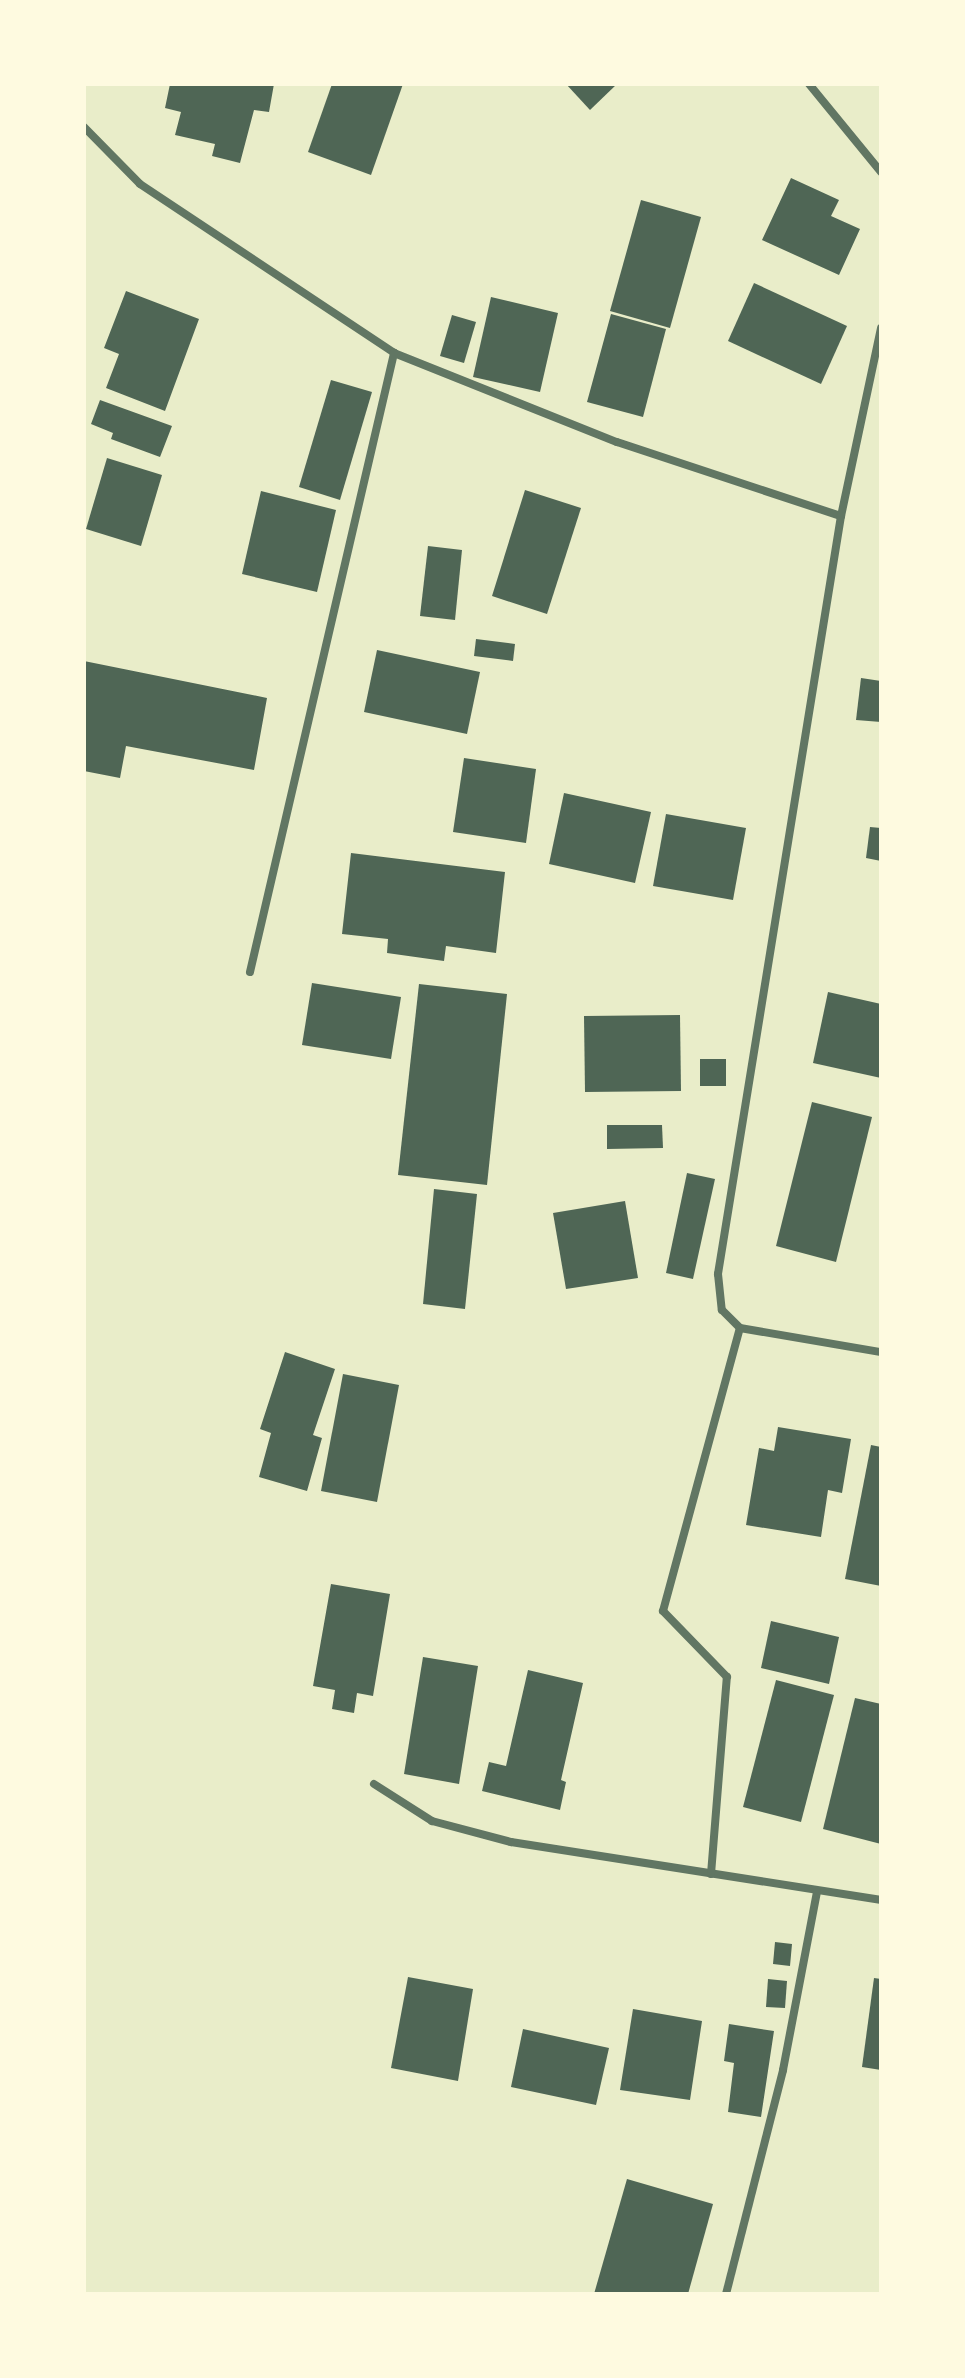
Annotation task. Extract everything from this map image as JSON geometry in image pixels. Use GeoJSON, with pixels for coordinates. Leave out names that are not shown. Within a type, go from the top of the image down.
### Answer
{"type":"FeatureCollection","features":[{"type":"Feature","properties":{"kind":"street"},"geometry":{"type":"LineString","coordinates":[[809,84],[881,172]]}},
{"type":"Feature","properties":{"kind":"street"},"geometry":{"type":"LineString","coordinates":[[84,127],[140,184],[394,353],[617,442],[841,516]]}},
{"type":"Feature","properties":{"kind":"street"},"geometry":{"type":"LineString","coordinates":[[881,328],[841,516],[718,1274],[722,1310],[740,1328],[881,1352]]}},
{"type":"Feature","properties":{"kind":"street"},"geometry":{"type":"LineString","coordinates":[[250,972],[394,353]]}},
{"type":"Feature","properties":{"kind":"street"},"geometry":{"type":"LineString","coordinates":[[711,1874],[727,1677],[663,1611],[740,1328]]}},
{"type":"Feature","properties":{"kind":"street"},"geometry":{"type":"LineString","coordinates":[[374,1784],[432,1821],[458,1828],[711,1874],[881,1900]]}},
{"type":"Feature","properties":{"kind":"street"},"geometry":{"type":"LineString","coordinates":[[726,2294],[783,2070],[817,1892]]}},
{"type":"Feature","properties":{"kind":"building"},"geometry":{"type":"Polygon","coordinates":[[[170,84],[274,84],[269,112],[254,110],[240,163],[212,156],[215,144],[175,135],[181,112],[165,108],[170,84]]]}},
{"type":"Feature","properties":{"kind":"building"},"geometry":{"type":"Polygon","coordinates":[[[332,84],[403,84],[371,175],[308,152],[332,84]]]}},
{"type":"Feature","properties":{"kind":"building"},"geometry":{"type":"Polygon","coordinates":[[[566,84],[617,84],[590,110],[566,84]]]}},
{"type":"Feature","properties":{"kind":"building"},"geometry":{"type":"Polygon","coordinates":[[[791,178],[839,200],[831,216],[860,229],[839,275],[762,240],[791,178]]]}},
{"type":"Feature","properties":{"kind":"building"},"geometry":{"type":"Polygon","coordinates":[[[641,200],[701,217],[670,328],[610,311],[641,200]]]}},
{"type":"Feature","properties":{"kind":"building"},"geometry":{"type":"Polygon","coordinates":[[[754,283],[847,326],[821,384],[728,341],[754,283]]]}},
{"type":"Feature","properties":{"kind":"building"},"geometry":{"type":"Polygon","coordinates":[[[126,291],[199,319],[165,411],[106,388],[119,354],[104,348],[126,291]]]}},
{"type":"Feature","properties":{"kind":"building"},"geometry":{"type":"Polygon","coordinates":[[[491,297],[558,313],[540,392],[473,377],[491,297]]]}},
{"type":"Feature","properties":{"kind":"building"},"geometry":{"type":"Polygon","coordinates":[[[611,314],[666,329],[643,417],[587,402],[611,314]]]}},
{"type":"Feature","properties":{"kind":"building"},"geometry":{"type":"Polygon","coordinates":[[[452,315],[476,322],[464,363],[440,356],[452,315]]]}},
{"type":"Feature","properties":{"kind":"building"},"geometry":{"type":"Polygon","coordinates":[[[331,380],[372,392],[340,500],[299,487],[331,380]]]}},
{"type":"Feature","properties":{"kind":"building"},"geometry":{"type":"Polygon","coordinates":[[[100,400],[172,426],[160,457],[111,439],[113,433],[91,424],[100,400]]]}},
{"type":"Feature","properties":{"kind":"building"},"geometry":{"type":"Polygon","coordinates":[[[107,458],[162,475],[141,546],[86,529],[107,458]]]}},
{"type":"Feature","properties":{"kind":"building"},"geometry":{"type":"Polygon","coordinates":[[[525,490],[581,508],[547,614],[492,596],[525,490]]]}},
{"type":"Feature","properties":{"kind":"building"},"geometry":{"type":"Polygon","coordinates":[[[261,491],[336,510],[317,592],[242,574],[261,491]]]}},
{"type":"Feature","properties":{"kind":"building"},"geometry":{"type":"Polygon","coordinates":[[[428,546],[462,550],[455,620],[420,616],[428,546]]]}},
{"type":"Feature","properties":{"kind":"building"},"geometry":{"type":"Polygon","coordinates":[[[476,639],[515,644],[513,661],[474,656],[476,639]]]}},
{"type":"Feature","properties":{"kind":"building"},"geometry":{"type":"Polygon","coordinates":[[[377,650],[480,672],[467,734],[364,712],[377,650]]]}},
{"type":"Feature","properties":{"kind":"building"},"geometry":{"type":"Polygon","coordinates":[[[84,661],[267,698],[254,770],[126,746],[120,778],[84,771],[84,661]]]}},
{"type":"Feature","properties":{"kind":"building"},"geometry":{"type":"Polygon","coordinates":[[[861,678],[881,681],[881,722],[856,720],[861,678]]]}},
{"type":"Feature","properties":{"kind":"building"},"geometry":{"type":"Polygon","coordinates":[[[464,758],[536,769],[526,843],[453,832],[464,758]]]}},
{"type":"Feature","properties":{"kind":"building"},"geometry":{"type":"Polygon","coordinates":[[[564,793],[651,812],[635,883],[549,864],[564,793]]]}},
{"type":"Feature","properties":{"kind":"building"},"geometry":{"type":"Polygon","coordinates":[[[666,814],[746,828],[733,900],[653,886],[666,814]]]}},
{"type":"Feature","properties":{"kind":"building"},"geometry":{"type":"Polygon","coordinates":[[[870,827],[881,828],[881,861],[866,858],[870,827]]]}},
{"type":"Feature","properties":{"kind":"building"},"geometry":{"type":"Polygon","coordinates":[[[351,853],[505,872],[496,953],[446,946],[444,961],[387,953],[388,939],[342,934],[351,853]]]}},
{"type":"Feature","properties":{"kind":"building"},"geometry":{"type":"Polygon","coordinates":[[[312,983],[401,997],[391,1059],[302,1045],[312,983]]]}},
{"type":"Feature","properties":{"kind":"building"},"geometry":{"type":"Polygon","coordinates":[[[419,984],[507,994],[487,1185],[398,1175],[419,984]]]}},
{"type":"Feature","properties":{"kind":"building"},"geometry":{"type":"Polygon","coordinates":[[[828,992],[881,1004],[881,1078],[813,1063],[828,992]]]}},
{"type":"Feature","properties":{"kind":"building"},"geometry":{"type":"Polygon","coordinates":[[[680,1015],[681,1091],[585,1092],[584,1016],[680,1015]]]}},
{"type":"Feature","properties":{"kind":"building"},"geometry":{"type":"Polygon","coordinates":[[[700,1059],[726,1059],[726,1086],[700,1086],[700,1059]]]}},
{"type":"Feature","properties":{"kind":"building"},"geometry":{"type":"Polygon","coordinates":[[[812,1102],[872,1117],[836,1262],[776,1246],[812,1102]]]}},
{"type":"Feature","properties":{"kind":"building"},"geometry":{"type":"Polygon","coordinates":[[[607,1125],[662,1125],[663,1148],[607,1149],[607,1125]]]}},
{"type":"Feature","properties":{"kind":"building"},"geometry":{"type":"Polygon","coordinates":[[[687,1173],[715,1179],[693,1279],[666,1273],[687,1173]]]}},
{"type":"Feature","properties":{"kind":"building"},"geometry":{"type":"Polygon","coordinates":[[[434,1189],[477,1194],[465,1309],[423,1304],[434,1189]]]}},
{"type":"Feature","properties":{"kind":"building"},"geometry":{"type":"Polygon","coordinates":[[[625,1201],[638,1278],[566,1289],[553,1213],[625,1201]]]}},
{"type":"Feature","properties":{"kind":"building"},"geometry":{"type":"Polygon","coordinates":[[[285,1352],[335,1369],[313,1435],[322,1438],[307,1491],[259,1477],[271,1433],[260,1429],[285,1352]]]}},
{"type":"Feature","properties":{"kind":"building"},"geometry":{"type":"Polygon","coordinates":[[[343,1374],[399,1385],[377,1502],[321,1491],[343,1374]]]}},
{"type":"Feature","properties":{"kind":"building"},"geometry":{"type":"Polygon","coordinates":[[[778,1427],[851,1439],[842,1493],[828,1490],[821,1537],[746,1525],[759,1448],[774,1451],[778,1427]]]}},
{"type":"Feature","properties":{"kind":"building"},"geometry":{"type":"Polygon","coordinates":[[[871,1445],[881,1447],[881,1586],[845,1579],[871,1445]]]}},
{"type":"Feature","properties":{"kind":"building"},"geometry":{"type":"Polygon","coordinates":[[[331,1584],[390,1594],[373,1696],[357,1693],[354,1713],[332,1709],[335,1690],[313,1686],[331,1584]]]}},
{"type":"Feature","properties":{"kind":"building"},"geometry":{"type":"Polygon","coordinates":[[[771,1621],[839,1637],[829,1684],[761,1668],[771,1621]]]}},
{"type":"Feature","properties":{"kind":"building"},"geometry":{"type":"Polygon","coordinates":[[[423,1657],[478,1666],[459,1784],[404,1774],[423,1657]]]}},
{"type":"Feature","properties":{"kind":"building"},"geometry":{"type":"Polygon","coordinates":[[[528,1670],[583,1683],[561,1780],[566,1782],[560,1810],[482,1791],[489,1762],[506,1766],[528,1670]]]}},
{"type":"Feature","properties":{"kind":"building"},"geometry":{"type":"Polygon","coordinates":[[[776,1680],[834,1695],[801,1822],[743,1807],[776,1680]]]}},
{"type":"Feature","properties":{"kind":"building"},"geometry":{"type":"Polygon","coordinates":[[[855,1698],[881,1704],[881,1844],[823,1829],[855,1698]]]}},
{"type":"Feature","properties":{"kind":"building"},"geometry":{"type":"Polygon","coordinates":[[[775,1942],[792,1944],[790,1966],[773,1964],[775,1942]]]}},
{"type":"Feature","properties":{"kind":"building"},"geometry":{"type":"Polygon","coordinates":[[[408,1977],[473,1989],[458,2081],[391,2068],[408,1977]]]}},
{"type":"Feature","properties":{"kind":"building"},"geometry":{"type":"Polygon","coordinates":[[[874,1978],[881,1979],[881,2070],[862,2067],[874,1978]]]}},
{"type":"Feature","properties":{"kind":"building"},"geometry":{"type":"Polygon","coordinates":[[[768,1979],[787,1981],[785,2008],[766,2007],[768,1979]]]}},
{"type":"Feature","properties":{"kind":"building"},"geometry":{"type":"Polygon","coordinates":[[[633,2009],[702,2021],[690,2100],[620,2090],[633,2009]]]}},
{"type":"Feature","properties":{"kind":"building"},"geometry":{"type":"Polygon","coordinates":[[[729,2024],[774,2031],[761,2117],[728,2112],[734,2063],[724,2061],[729,2024]]]}},
{"type":"Feature","properties":{"kind":"building"},"geometry":{"type":"Polygon","coordinates":[[[523,2029],[609,2048],[596,2105],[511,2087],[523,2029]]]}},
{"type":"Feature","properties":{"kind":"building"},"geometry":{"type":"Polygon","coordinates":[[[627,2179],[713,2204],[688,2294],[594,2294],[627,2179]]]}}]}
